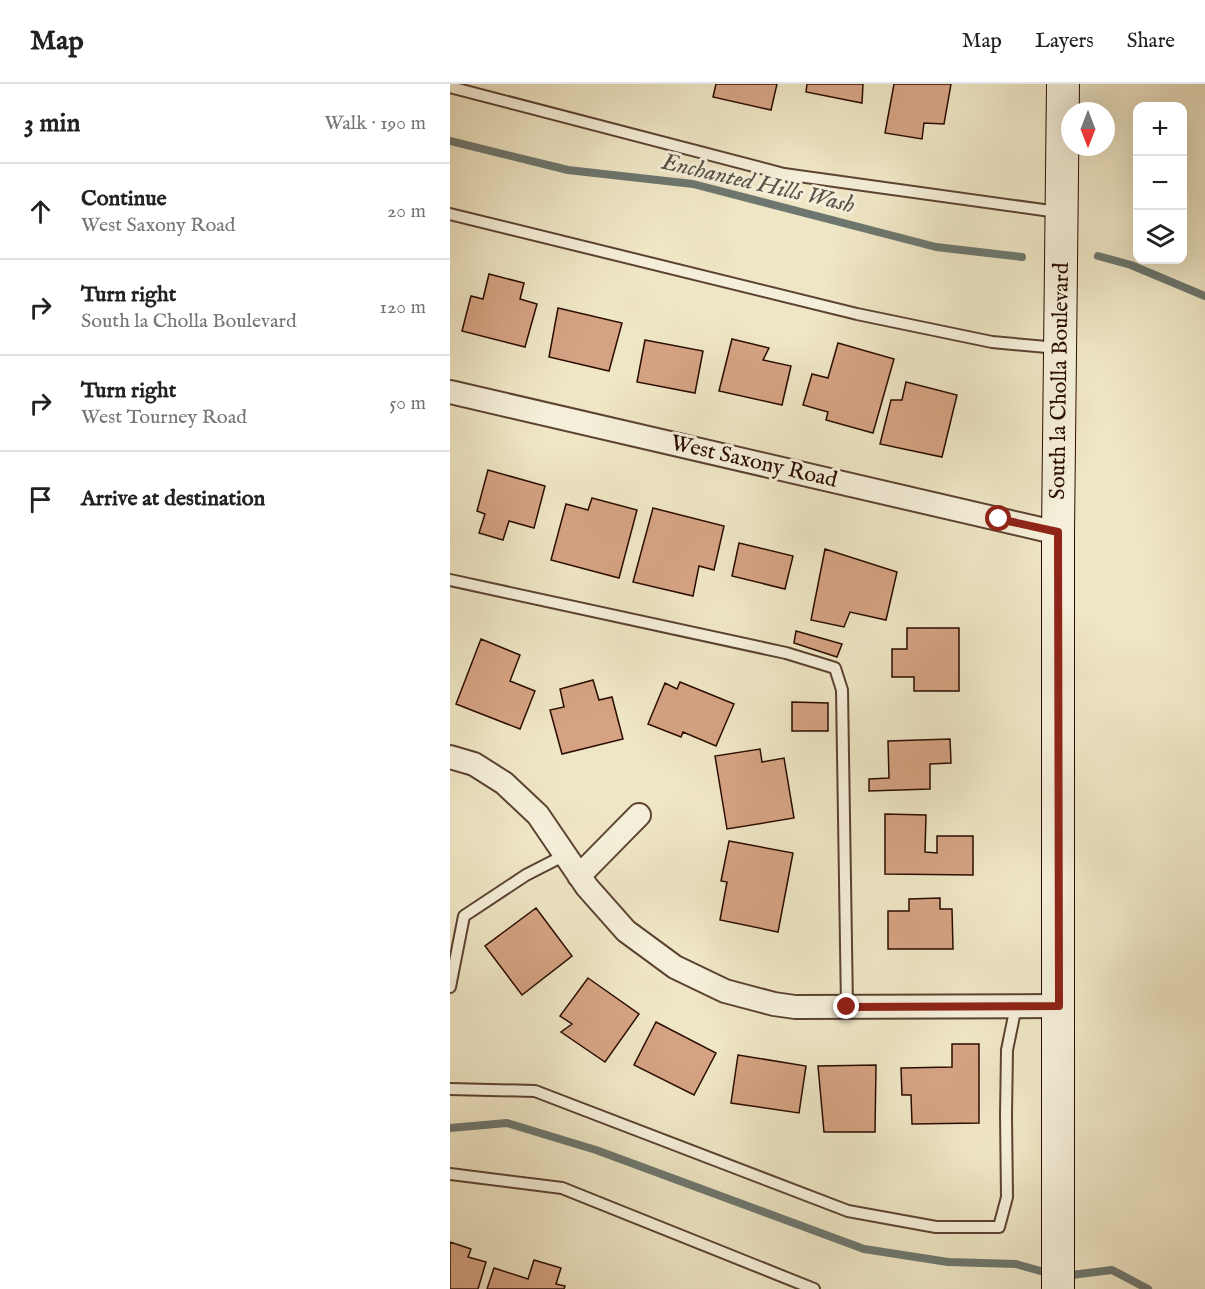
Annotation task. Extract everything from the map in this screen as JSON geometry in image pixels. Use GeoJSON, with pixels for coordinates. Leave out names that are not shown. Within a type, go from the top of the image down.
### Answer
{"type":"FeatureCollection","features":[{"type":"Feature","properties":{"kind":"main road","name":"South la Cholla Boulevard"},"geometry":{"type":"LineString","coordinates":[[1058,1289],[1058,532],[1063,84]]}},
{"type":"Feature","properties":{"kind":"street","name":"West Saxony Road"},"geometry":{"type":"LineString","coordinates":[[450,392],[1058,532]]}},
{"type":"Feature","properties":{"kind":"street"},"geometry":{"type":"LineString","coordinates":[[450,757],[474,764],[504,783],[538,815],[587,887],[626,931],[675,967],[725,991],[795,1007],[1059,1006]]}},
{"type":"Feature","properties":{"kind":"street"},"geometry":{"type":"LineString","coordinates":[[579,876],[639,815]]}},
{"type":"Feature","properties":{"kind":"lane"},"geometry":{"type":"LineString","coordinates":[[450,87],[784,174],[1061,212]]}},
{"type":"Feature","properties":{"kind":"lane"},"geometry":{"type":"LineString","coordinates":[[450,214],[857,314],[992,342],[1060,349]]}},
{"type":"Feature","properties":{"kind":"lane"},"geometry":{"type":"LineString","coordinates":[[450,580],[786,653],[835,668],[842,690],[847,1007]]}},
{"type":"Feature","properties":{"kind":"lane"},"geometry":{"type":"LineString","coordinates":[[450,987],[464,916],[526,875],[565,855]]}},
{"type":"Feature","properties":{"kind":"lane"},"geometry":{"type":"LineString","coordinates":[[450,1089],[535,1091],[848,1211],[936,1227],[999,1227],[1007,1197],[1007,1050],[1016,1006]]}},
{"type":"Feature","properties":{"kind":"lane"},"geometry":{"type":"LineString","coordinates":[[450,1174],[562,1188],[814,1289]]}},
{"type":"Feature","properties":{"kind":"building"},"geometry":{"type":"Polygon","coordinates":[[[716,84],[777,84],[771,110],[713,97],[716,84]]]}},
{"type":"Feature","properties":{"kind":"building"},"geometry":{"type":"Polygon","coordinates":[[[807,84],[863,84],[862,103],[806,92],[807,84]]]}},
{"type":"Feature","properties":{"kind":"building"},"geometry":{"type":"Polygon","coordinates":[[[894,84],[951,84],[944,124],[924,123],[922,139],[885,133],[894,84]]]}},
{"type":"Feature","properties":{"kind":"building"},"geometry":{"type":"Polygon","coordinates":[[[489,274],[524,283],[520,299],[537,304],[525,347],[462,331],[471,296],[483,299],[489,274]]]}},
{"type":"Feature","properties":{"kind":"building"},"geometry":{"type":"Polygon","coordinates":[[[558,308],[622,323],[609,371],[549,357],[558,308]]]}},
{"type":"Feature","properties":{"kind":"building"},"geometry":{"type":"Polygon","coordinates":[[[732,339],[769,348],[763,360],[791,366],[782,405],[719,391],[732,339]]]}},
{"type":"Feature","properties":{"kind":"building"},"geometry":{"type":"Polygon","coordinates":[[[645,340],[703,351],[695,393],[637,382],[645,340]]]}},
{"type":"Feature","properties":{"kind":"building"},"geometry":{"type":"Polygon","coordinates":[[[838,343],[894,359],[873,433],[826,420],[828,412],[803,405],[812,374],[828,378],[838,343]]]}},
{"type":"Feature","properties":{"kind":"building"},"geometry":{"type":"Polygon","coordinates":[[[906,382],[957,395],[942,457],[880,444],[891,400],[902,400],[906,382]]]}},
{"type":"Feature","properties":{"kind":"building"},"geometry":{"type":"Polygon","coordinates":[[[488,470],[545,486],[534,528],[509,521],[503,540],[479,533],[485,514],[477,511],[488,470]]]}},
{"type":"Feature","properties":{"kind":"building"},"geometry":{"type":"Polygon","coordinates":[[[592,498],[637,510],[619,578],[551,560],[566,504],[588,510],[592,498]]]}},
{"type":"Feature","properties":{"kind":"building"},"geometry":{"type":"Polygon","coordinates":[[[653,508],[724,526],[714,570],[699,566],[693,596],[633,582],[653,508]]]}},
{"type":"Feature","properties":{"kind":"building"},"geometry":{"type":"Polygon","coordinates":[[[739,543],[793,556],[785,589],[732,576],[739,543]]]}},
{"type":"Feature","properties":{"kind":"building"},"geometry":{"type":"Polygon","coordinates":[[[825,549],[897,572],[886,620],[850,612],[844,627],[811,620],[825,549]]]}},
{"type":"Feature","properties":{"kind":"building"},"geometry":{"type":"Polygon","coordinates":[[[907,628],[959,628],[959,691],[914,691],[914,677],[892,677],[892,649],[907,649],[907,628]]]}},
{"type":"Feature","properties":{"kind":"building"},"geometry":{"type":"Polygon","coordinates":[[[796,631],[842,644],[837,657],[794,643],[796,631]]]}},
{"type":"Feature","properties":{"kind":"building"},"geometry":{"type":"Polygon","coordinates":[[[481,639],[520,655],[510,681],[535,691],[520,729],[456,704],[481,639]]]}},
{"type":"Feature","properties":{"kind":"building"},"geometry":{"type":"Polygon","coordinates":[[[593,680],[599,700],[612,697],[623,739],[562,754],[550,710],[564,707],[560,689],[593,680]]]}},
{"type":"Feature","properties":{"kind":"building"},"geometry":{"type":"Polygon","coordinates":[[[680,682],[734,704],[716,746],[683,732],[681,737],[648,724],[665,683],[677,689],[680,682]]]}},
{"type":"Feature","properties":{"kind":"building"},"geometry":{"type":"Polygon","coordinates":[[[792,702],[828,703],[828,731],[792,731],[792,702]]]}},
{"type":"Feature","properties":{"kind":"building"},"geometry":{"type":"Polygon","coordinates":[[[950,739],[951,763],[930,764],[930,789],[869,791],[869,779],[889,778],[888,741],[950,739]]]}},
{"type":"Feature","properties":{"kind":"building"},"geometry":{"type":"Polygon","coordinates":[[[760,749],[762,762],[784,758],[794,818],[727,829],[715,756],[760,749]]]}},
{"type":"Feature","properties":{"kind":"building"},"geometry":{"type":"Polygon","coordinates":[[[885,814],[926,815],[925,852],[937,853],[937,836],[973,836],[973,875],[885,874],[885,814]]]}},
{"type":"Feature","properties":{"kind":"building"},"geometry":{"type":"Polygon","coordinates":[[[729,841],[793,853],[778,932],[720,920],[727,882],[721,881],[729,841]]]}},
{"type":"Feature","properties":{"kind":"building"},"geometry":{"type":"Polygon","coordinates":[[[940,898],[940,909],[952,909],[953,949],[888,949],[888,911],[909,911],[909,899],[940,898]]]}},
{"type":"Feature","properties":{"kind":"building"},"geometry":{"type":"Polygon","coordinates":[[[536,908],[572,956],[522,995],[485,946],[536,908]]]}},
{"type":"Feature","properties":{"kind":"building"},"geometry":{"type":"Polygon","coordinates":[[[588,978],[639,1014],[605,1062],[561,1032],[572,1024],[560,1016],[588,978]]]}},
{"type":"Feature","properties":{"kind":"building"},"geometry":{"type":"Polygon","coordinates":[[[656,1022],[716,1053],[694,1095],[634,1065],[656,1022]]]}},
{"type":"Feature","properties":{"kind":"building"},"geometry":{"type":"Polygon","coordinates":[[[952,1044],[979,1044],[979,1123],[912,1124],[911,1095],[902,1095],[901,1068],[952,1067],[952,1044]]]}},
{"type":"Feature","properties":{"kind":"building"},"geometry":{"type":"Polygon","coordinates":[[[738,1055],[806,1066],[799,1113],[731,1103],[738,1055]]]}},
{"type":"Feature","properties":{"kind":"building"},"geometry":{"type":"Polygon","coordinates":[[[876,1065],[875,1132],[824,1132],[818,1066],[876,1065]]]}},
{"type":"Feature","properties":{"kind":"building"},"geometry":{"type":"Polygon","coordinates":[[[450,1242],[471,1249],[468,1257],[486,1262],[478,1289],[450,1289],[450,1242]]]}},
{"type":"Feature","properties":{"kind":"building"},"geometry":{"type":"Polygon","coordinates":[[[534,1260],[561,1268],[556,1284],[565,1286],[564,1289],[487,1289],[494,1268],[528,1279],[534,1260]]]}},
{"type":"Feature","properties":{"kind":"waterway","name":"Enchanted Hills Wash"},"geometry":{"type":"LineString","coordinates":[[450,141],[568,170],[693,184],[936,247],[1022,257]]}},
{"type":"Feature","properties":{"kind":"waterway","name":"Enchanted Hills Wash"},"geometry":{"type":"LineString","coordinates":[[1098,256],[1131,265],[1205,296]]}},
{"type":"Feature","properties":{"kind":"waterway"},"geometry":{"type":"LineString","coordinates":[[450,1128],[507,1123],[596,1150],[864,1249],[948,1262],[1016,1264],[1051,1274]]}},
{"type":"Feature","properties":{"kind":"waterway"},"geometry":{"type":"LineString","coordinates":[[1063,1276],[1112,1270],[1148,1289]]}},
{"type":"Feature","properties":{"kind":"route"},"geometry":{"type":"LineString","coordinates":[[847,1007],[1059,1006],[1058,532],[999,519]]}}]}
